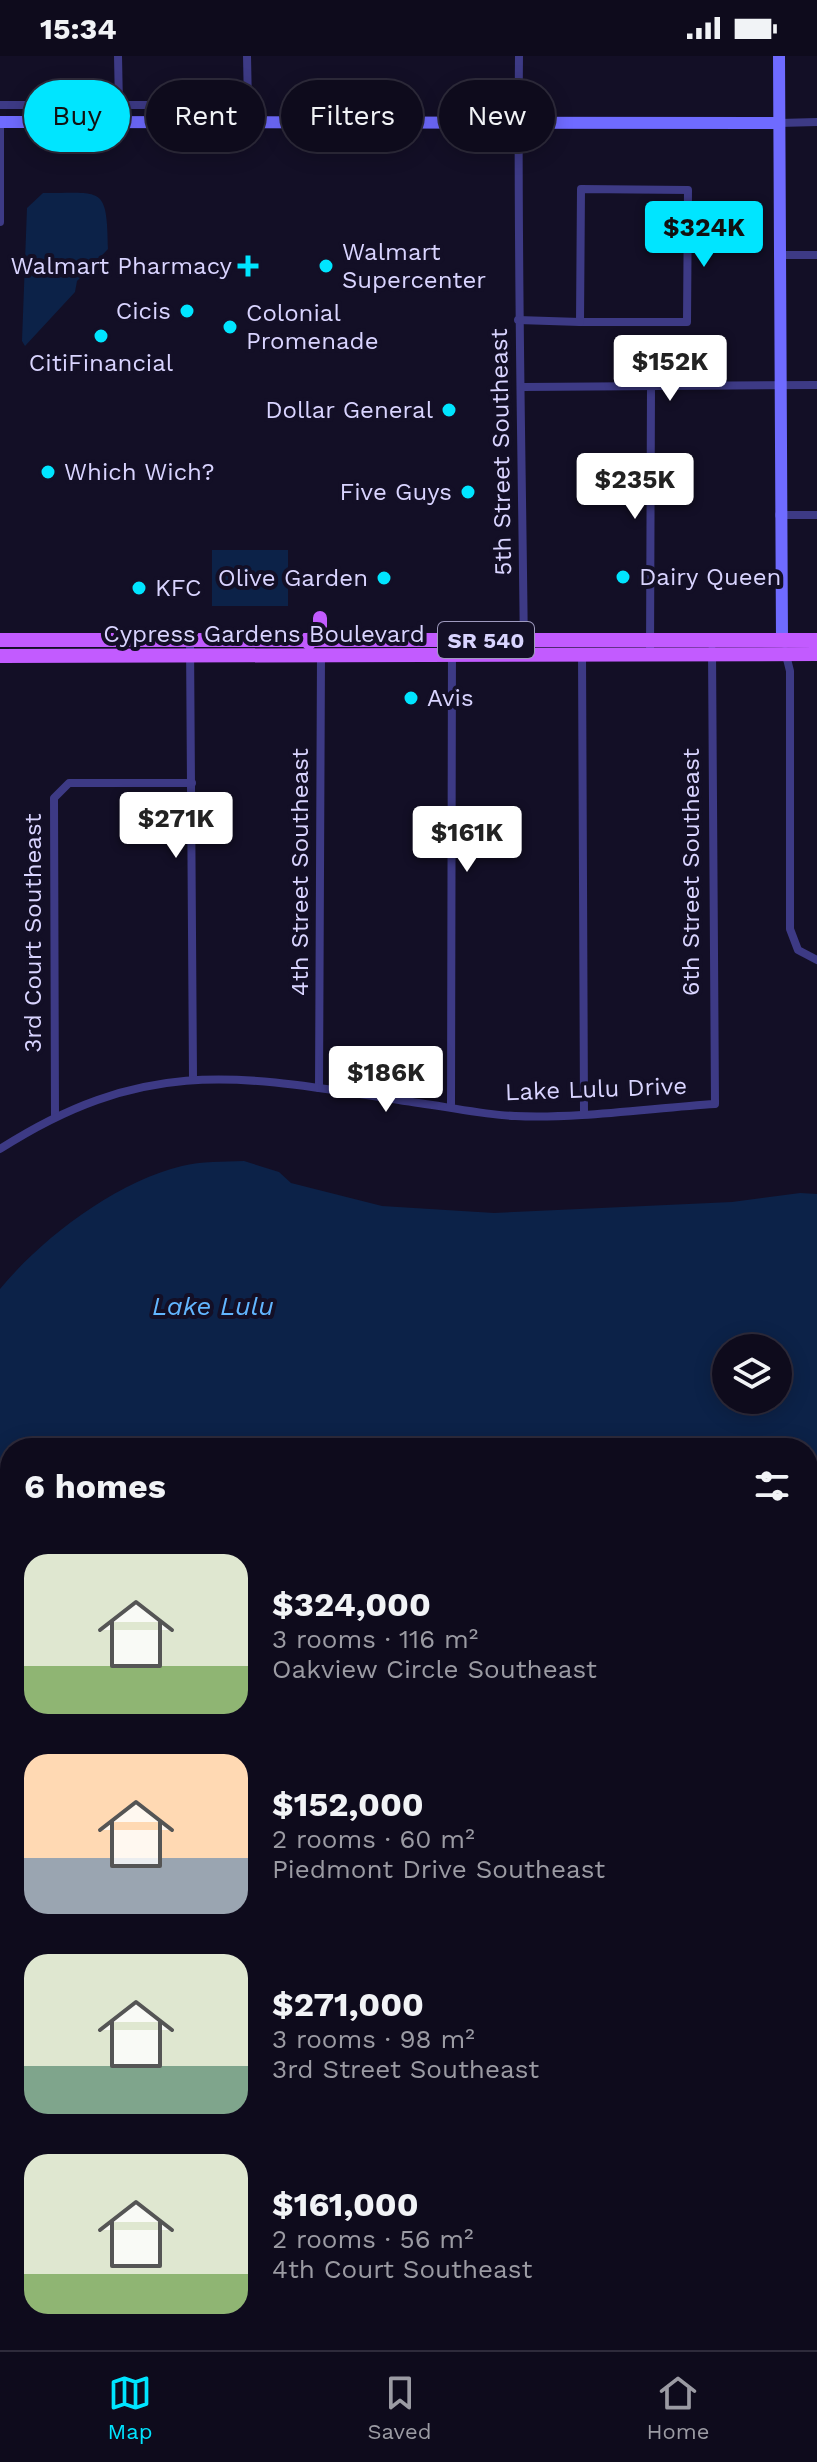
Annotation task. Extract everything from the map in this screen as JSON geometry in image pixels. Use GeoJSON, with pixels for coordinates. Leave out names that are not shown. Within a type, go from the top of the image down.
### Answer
{"type":"FeatureCollection","features":[{"type":"Feature","properties":{"kind":"main road"},"geometry":{"type":"LineString","coordinates":[[258,656],[304,647],[313,640],[320,618]]}},
{"type":"Feature","properties":{"kind":"main road","name":"Cypress Gardens Boulevard"},"geometry":{"type":"LineString","coordinates":[[0,640],[190,648],[258,656],[321,656],[452,648],[582,647],[650,640],[713,640],[784,647],[817,654]]}},
{"type":"Feature","properties":{"kind":"main road","name":"Cypress Gardens Boulevard"},"geometry":{"type":"LineString","coordinates":[[0,656],[313,640],[374,640],[452,648]]}},
{"type":"Feature","properties":{"kind":"main road"},"geometry":{"type":"LineString","coordinates":[[321,656],[374,640]]}},
{"type":"Feature","properties":{"kind":"main road","name":"Cypress Gardens Boulevard"},"geometry":{"type":"LineString","coordinates":[[582,647],[650,655],[712,655],[817,640]]}},
{"type":"Feature","properties":{"kind":"street"},"geometry":{"type":"LineString","coordinates":[[118,56],[118,80]]}},
{"type":"Feature","properties":{"kind":"street"},"geometry":{"type":"LineString","coordinates":[[130,106],[248,105],[247,56]]}},
{"type":"Feature","properties":{"kind":"street","name":"5th Street Southeast"},"geometry":{"type":"LineString","coordinates":[[519,56],[519,80]]}},
{"type":"Feature","properties":{"kind":"street"},"geometry":{"type":"LineString","coordinates":[[779,56],[779,515],[784,647],[790,671],[790,929],[798,950],[817,960]]}},
{"type":"Feature","properties":{"kind":"street"},"geometry":{"type":"LineString","coordinates":[[0,105],[24,105]]}},
{"type":"Feature","properties":{"kind":"street"},"geometry":{"type":"LineString","coordinates":[[0,222],[0,122],[439,123]]}},
{"type":"Feature","properties":{"kind":"street"},"geometry":{"type":"LineString","coordinates":[[555,123],[817,122]]}},
{"type":"Feature","properties":{"kind":"street","name":"5th Street Southeast"},"geometry":{"type":"LineString","coordinates":[[518,152],[524,648]]}},
{"type":"Feature","properties":{"kind":"street"},"geometry":{"type":"LineString","coordinates":[[518,320],[580,322],[687,322],[688,190],[581,189],[580,322]]}},
{"type":"Feature","properties":{"kind":"street"},"geometry":{"type":"LineString","coordinates":[[778,255],[817,255]]}},
{"type":"Feature","properties":{"kind":"street"},"geometry":{"type":"LineString","coordinates":[[523,387],[817,385]]}},
{"type":"Feature","properties":{"kind":"street"},"geometry":{"type":"LineString","coordinates":[[650,655],[651,387]]}},
{"type":"Feature","properties":{"kind":"street"},"geometry":{"type":"LineString","coordinates":[[779,515],[817,515]]}},
{"type":"Feature","properties":{"kind":"street","name":"6th Street Southeast"},"geometry":{"type":"LineString","coordinates":[[713,640],[715,1104]]}},
{"type":"Feature","properties":{"kind":"street"},"geometry":{"type":"LineString","coordinates":[[582,647],[584,1113]]}},
{"type":"Feature","properties":{"kind":"street"},"geometry":{"type":"LineString","coordinates":[[190,648],[193,1078]]}},
{"type":"Feature","properties":{"kind":"street"},"geometry":{"type":"LineString","coordinates":[[451,1107],[452,648]]}},
{"type":"Feature","properties":{"kind":"street","name":"4th Street Southeast"},"geometry":{"type":"LineString","coordinates":[[319,1088],[321,656]]}},
{"type":"Feature","properties":{"kind":"street","name":"3rd Court Southeast"},"geometry":{"type":"LineString","coordinates":[[55,1116],[54,798],[69,783],[192,783]]}},
{"type":"Feature","properties":{"kind":"street","name":"Lake Lulu Drive"},"geometry":{"type":"LineString","coordinates":[[0,1149],[55,1116],[136,1087],[193,1078],[232,1076],[514,1116],[715,1104]]}},
{"type":"Feature","properties":{"kind":"water"},"geometry":{"type":"Polygon","coordinates":[[[43,193],[78,193],[98,197],[106,213],[108,249],[77,281],[75,292],[25,346],[22,341],[27,208],[43,193]]]}},
{"type":"Feature","properties":{"kind":"water"},"geometry":{"type":"Polygon","coordinates":[[[212,550],[288,550],[288,606],[212,606],[212,550]]]}},
{"type":"Feature","properties":{"kind":"water","name":"Lake Lulu"},"geometry":{"type":"Polygon","coordinates":[[[244,1161],[279,1172],[291,1183],[382,1206],[494,1213],[732,1202],[800,1193],[817,1194],[817,1438],[0,1438],[0,1289],[37,1250],[82,1214],[132,1185],[182,1166],[244,1161]]]}},
{"type":"Feature","properties":{"kind":"place","name":"Walmart Pharmacy"},"geometry":{"type":"Point","coordinates":[248,266]}},
{"type":"Feature","properties":{"kind":"place","name":"Walmart Supercenter"},"geometry":{"type":"Point","coordinates":[326,266]}},
{"type":"Feature","properties":{"kind":"place","name":"Cicis"},"geometry":{"type":"Point","coordinates":[187,311]}},
{"type":"Feature","properties":{"kind":"place","name":"Colonial Promenade"},"geometry":{"type":"Point","coordinates":[230,327]}},
{"type":"Feature","properties":{"kind":"place","name":"CitiFinancial"},"geometry":{"type":"Point","coordinates":[101,336]}},
{"type":"Feature","properties":{"kind":"place","name":"Dollar General"},"geometry":{"type":"Point","coordinates":[449,410]}},
{"type":"Feature","properties":{"kind":"place","name":"Which Wich?"},"geometry":{"type":"Point","coordinates":[48,472]}},
{"type":"Feature","properties":{"kind":"place","name":"Five Guys"},"geometry":{"type":"Point","coordinates":[468,492]}},
{"type":"Feature","properties":{"kind":"place","name":"Dairy Queen"},"geometry":{"type":"Point","coordinates":[623,577]}},
{"type":"Feature","properties":{"kind":"place","name":"Olive Garden"},"geometry":{"type":"Point","coordinates":[384,578]}},
{"type":"Feature","properties":{"kind":"place","name":"KFC"},"geometry":{"type":"Point","coordinates":[139,588]}},
{"type":"Feature","properties":{"kind":"place","name":"Avis"},"geometry":{"type":"Point","coordinates":[411,698]}}]}
